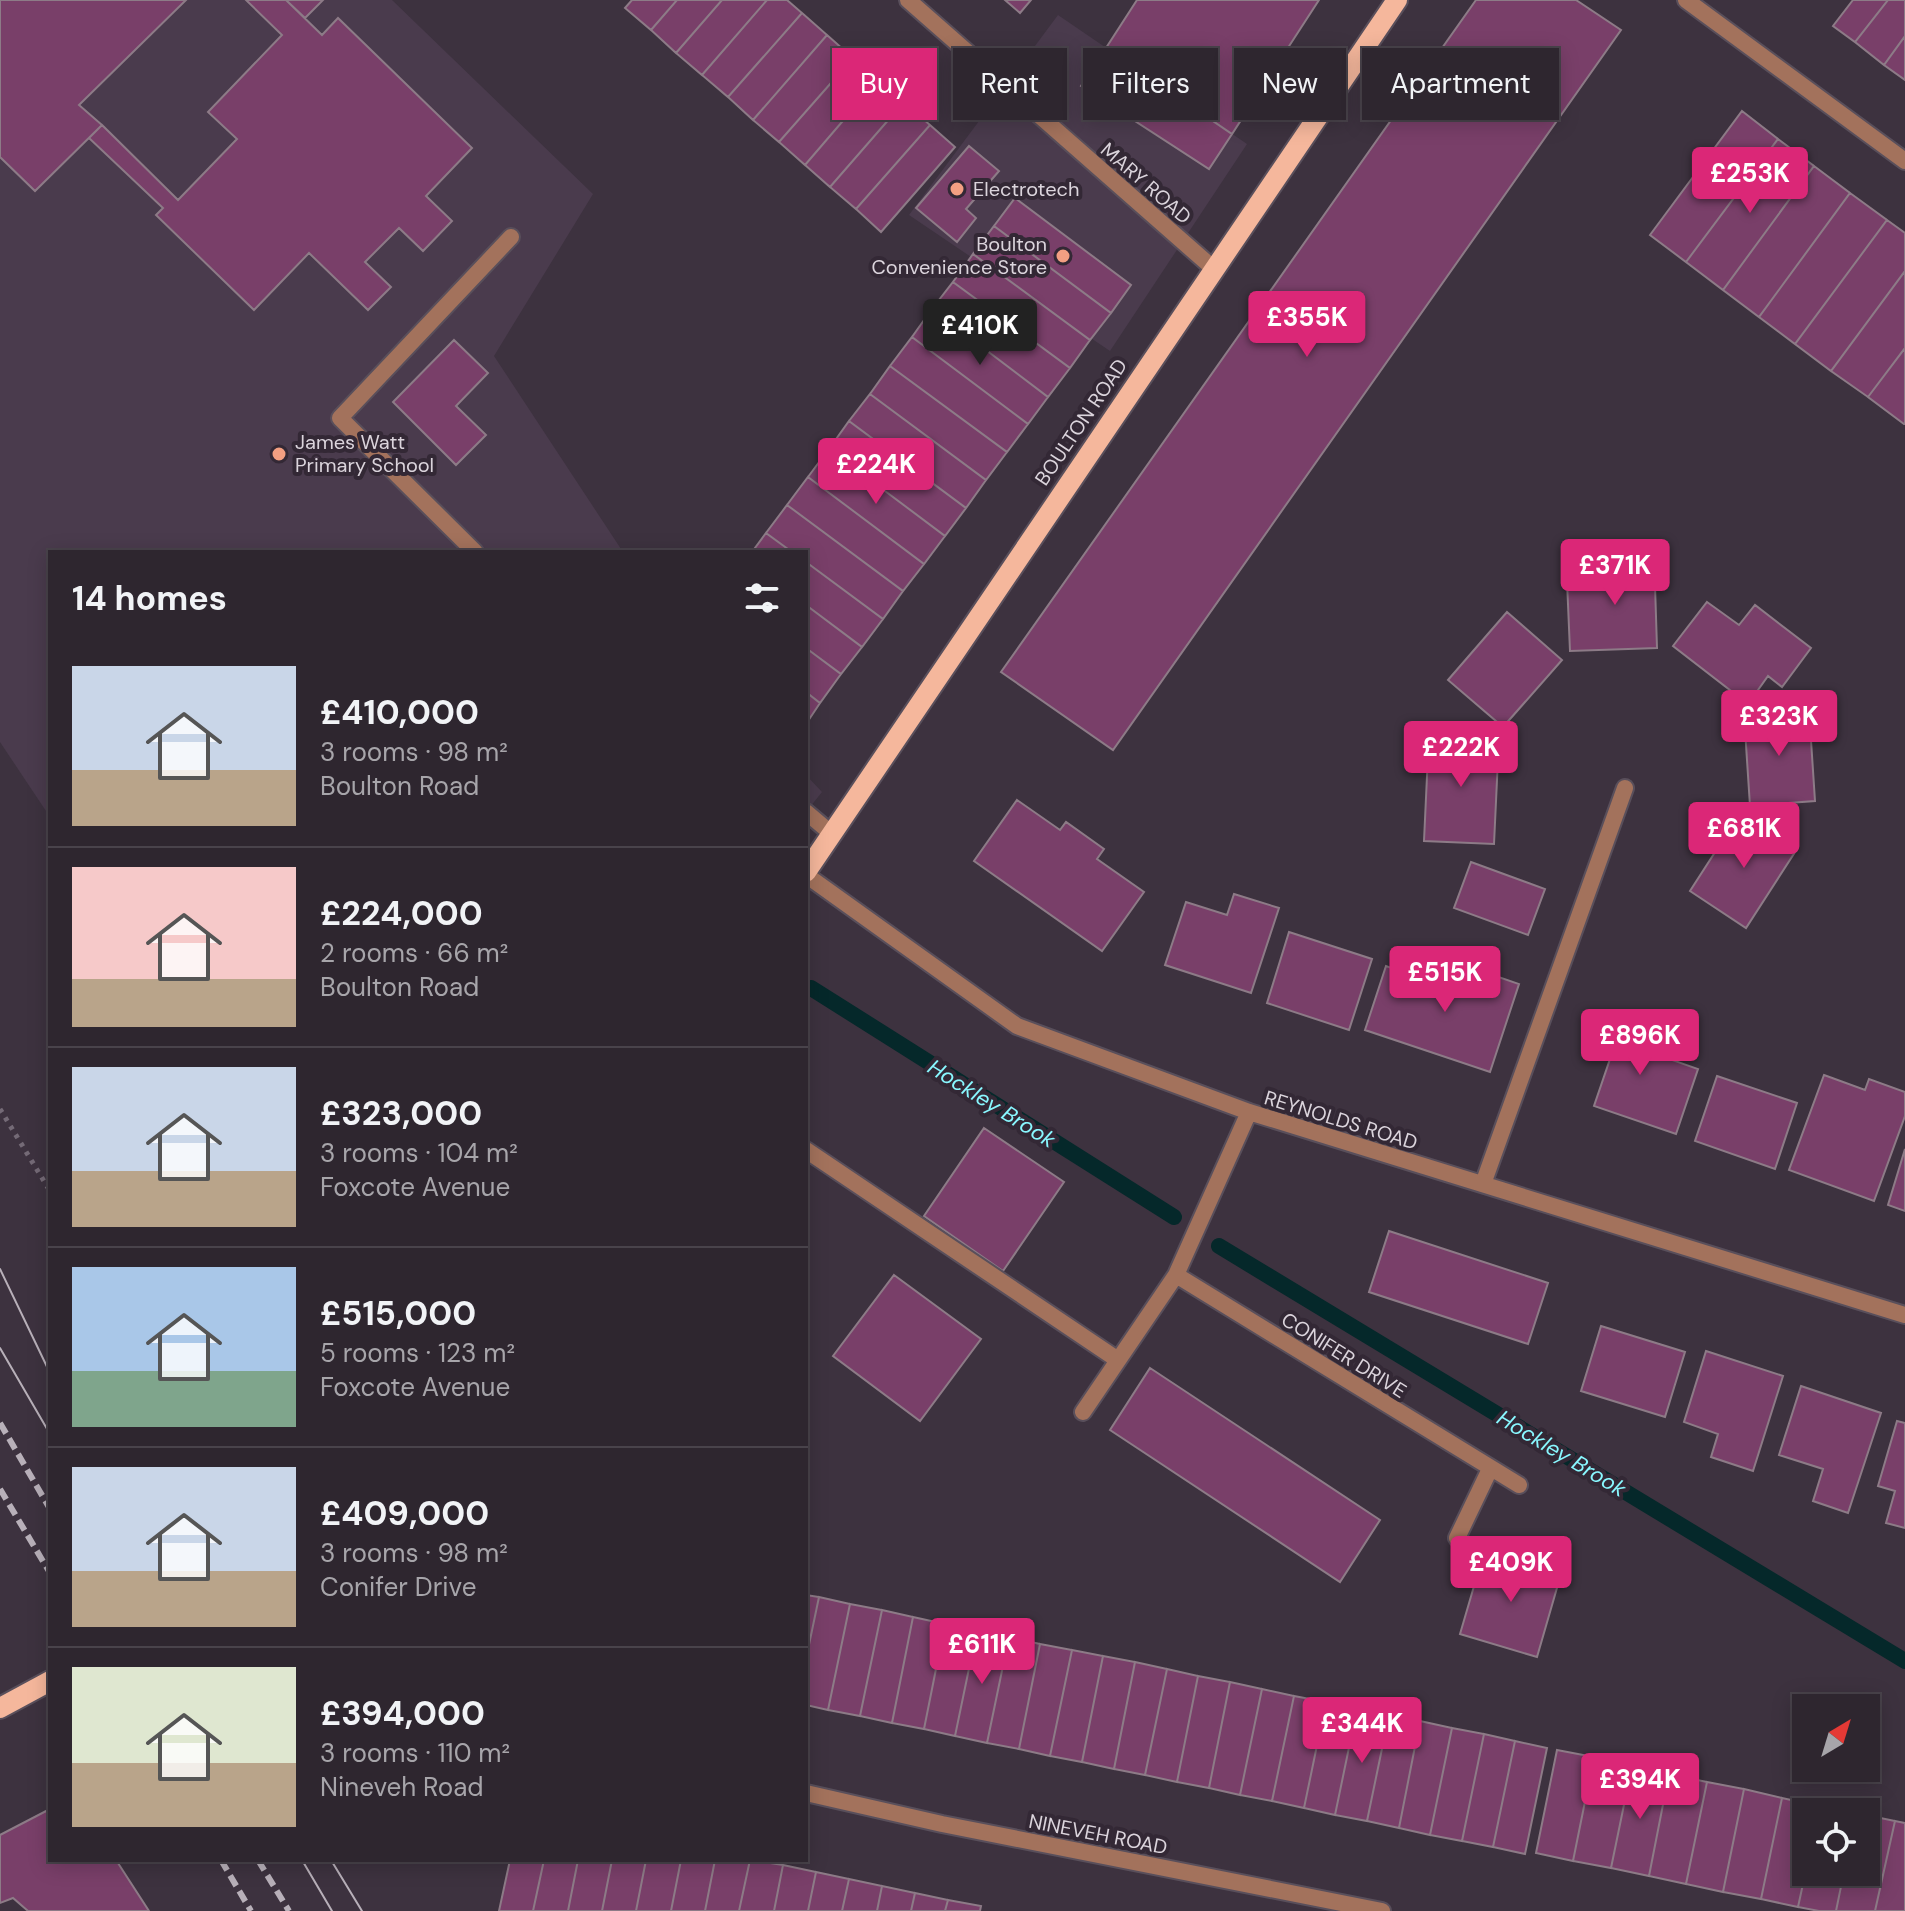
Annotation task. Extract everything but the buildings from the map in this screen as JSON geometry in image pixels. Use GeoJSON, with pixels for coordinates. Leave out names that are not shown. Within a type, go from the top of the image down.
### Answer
{"type":"FeatureCollection","features":[{"type":"Feature","properties":{"kind":"main road","name":"BOULTON ROAD"},"geometry":{"type":"LineString","coordinates":[[808,871],[1397,0]]}},
{"type":"Feature","properties":{"kind":"main road"},"geometry":{"type":"LineString","coordinates":[[0,1708],[48,1682]]}},
{"type":"Feature","properties":{"kind":"street","name":"MARY ROAD"},"geometry":{"type":"LineString","coordinates":[[908,0],[1214,269]]}},
{"type":"Feature","properties":{"kind":"street"},"geometry":{"type":"LineString","coordinates":[[1686,0],[1905,161]]}},
{"type":"Feature","properties":{"kind":"street"},"geometry":{"type":"LineString","coordinates":[[473,550],[340,418],[511,237]]}},
{"type":"Feature","properties":{"kind":"street"},"geometry":{"type":"LineString","coordinates":[[1483,1184],[1625,788]]}},
{"type":"Feature","properties":{"kind":"street"},"geometry":{"type":"LineString","coordinates":[[808,814],[832,834]]}},
{"type":"Feature","properties":{"kind":"street","name":"REYNOLDS ROAD"},"geometry":{"type":"LineString","coordinates":[[808,875],[1017,1026],[1249,1112],[1905,1315]]}},
{"type":"Feature","properties":{"kind":"street"},"geometry":{"type":"LineString","coordinates":[[1083,1412],[1176,1275],[1249,1112]]}},
{"type":"Feature","properties":{"kind":"street"},"geometry":{"type":"LineString","coordinates":[[808,1151],[1118,1360]]}},
{"type":"Feature","properties":{"kind":"street","name":"CONIFER DRIVE"},"geometry":{"type":"LineString","coordinates":[[1176,1275],[1519,1485]]}},
{"type":"Feature","properties":{"kind":"street"},"geometry":{"type":"LineString","coordinates":[[1457,1538],[1490,1469]]}},
{"type":"Feature","properties":{"kind":"street","name":"NINEVEH ROAD"},"geometry":{"type":"LineString","coordinates":[[808,1793],[942,1824],[1382,1911]]}},
{"type":"Feature","properties":{"kind":"path"},"geometry":{"type":"LineString","coordinates":[[0,1109],[48,1188]]}},
{"type":"Feature","properties":{"kind":"shaded area","name":"James Watt Primary School"},"geometry":{"type":"Polygon","coordinates":[[[0,0],[392,0],[593,194],[494,356],[622,550],[48,550],[48,814],[0,742],[0,0]]]}},
{"type":"Feature","properties":{"kind":"shaded area"},"geometry":{"type":"Polygon","coordinates":[[[1058,15],[1106,48],[1083,48],[1083,120],[1212,120],[1247,144],[1110,351],[909,215],[980,120],[1067,120],[1067,48],[1033,48],[1058,15]]]}},
{"type":"Feature","properties":{"kind":"shaded area"},"geometry":{"type":"Polygon","coordinates":[[[808,777],[822,792],[808,810],[808,777]]]}},
{"type":"Feature","properties":{"kind":"waterway","name":"Hockley Brook"},"geometry":{"type":"LineString","coordinates":[[811,988],[1174,1217]]}},
{"type":"Feature","properties":{"kind":"waterway","name":"Hockley Brook"},"geometry":{"type":"LineString","coordinates":[[1219,1246],[1905,1661]]}},
{"type":"Feature","properties":{"kind":"tram line"},"geometry":{"type":"LineString","coordinates":[[0,1269],[48,1369]]}},
{"type":"Feature","properties":{"kind":"tram line"},"geometry":{"type":"LineString","coordinates":[[0,1348],[48,1431]]}},
{"type":"Feature","properties":{"kind":"tram line"},"geometry":{"type":"LineString","coordinates":[[303,1862],[332,1911]]}},
{"type":"Feature","properties":{"kind":"tram line"},"geometry":{"type":"LineString","coordinates":[[332,1862],[362,1911]]}},
{"type":"Feature","properties":{"kind":"railway"},"geometry":{"type":"LineString","coordinates":[[0,1423],[48,1506]]}},
{"type":"Feature","properties":{"kind":"railway"},"geometry":{"type":"LineString","coordinates":[[0,1489],[48,1570]]}},
{"type":"Feature","properties":{"kind":"railway"},"geometry":{"type":"LineString","coordinates":[[222,1862],[251,1911]]}},
{"type":"Feature","properties":{"kind":"railway"},"geometry":{"type":"LineString","coordinates":[[259,1862],[289,1911]]}},
{"type":"Feature","properties":{"kind":"place","name":"Electrotech"},"geometry":{"type":"Point","coordinates":[957,189]}},
{"type":"Feature","properties":{"kind":"place","name":"Boulton Convenience Store"},"geometry":{"type":"Point","coordinates":[1063,256]}},
{"type":"Feature","properties":{"kind":"place","name":"James Watt Primary School"},"geometry":{"type":"Point","coordinates":[279,454]}}]}
